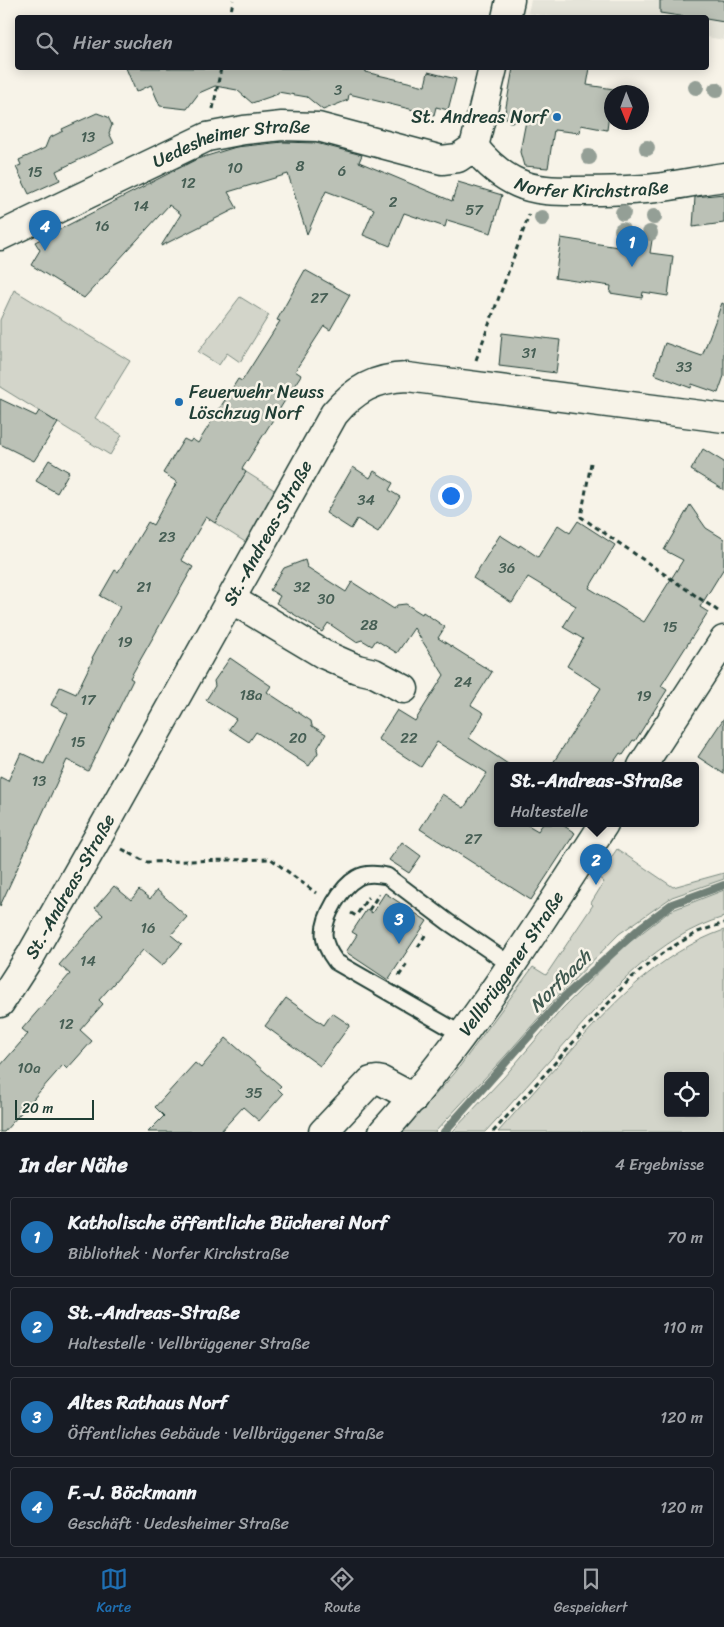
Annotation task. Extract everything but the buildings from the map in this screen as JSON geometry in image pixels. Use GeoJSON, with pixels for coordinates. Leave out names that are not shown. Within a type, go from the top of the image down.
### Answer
{"type":"FeatureCollection","features":[{"type":"Feature","properties":{"kind":"street"},"geometry":{"type":"LineString","coordinates":[[507,15],[510,0]]}},
{"type":"Feature","properties":{"kind":"street"},"geometry":{"type":"LineString","coordinates":[[474,147],[493,70]]}},
{"type":"Feature","properties":{"kind":"street","name":"Uedesheimer Straße"},"geometry":{"type":"LineString","coordinates":[[0,236],[208,137],[244,130],[282,126],[318,127],[442,160],[458,158],[474,147]]}},
{"type":"Feature","properties":{"kind":"street","name":"Norfer Kirchstraße"},"geometry":{"type":"LineString","coordinates":[[474,147],[486,161],[504,175],[520,184],[538,189],[614,191],[656,188],[724,177]]}},
{"type":"Feature","properties":{"kind":"street","name":"St.-Andreas-Straße"},"geometry":{"type":"LineString","coordinates":[[0,1004],[31,955],[334,414],[345,400],[368,384],[392,378],[407,377],[724,418]]}},
{"type":"Feature","properties":{"kind":"street"},"geometry":{"type":"LineString","coordinates":[[231,599],[323,654],[357,669],[374,673],[404,689]]}},
{"type":"Feature","properties":{"kind":"street"},"geometry":{"type":"LineString","coordinates":[[645,762],[724,640]]}},
{"type":"Feature","properties":{"kind":"street","name":"Vellbrüggener Straße"},"geometry":{"type":"LineString","coordinates":[[383,1132],[414,1098],[463,1035],[602,827]]}},
{"type":"Feature","properties":{"kind":"street"},"geometry":{"type":"LineString","coordinates":[[323,1132],[371,1081],[377,1080],[414,1098]]}},
{"type":"Feature","properties":{"kind":"lane"},"geometry":{"type":"LineString","coordinates":[[463,1035],[336,962],[324,936],[325,926],[333,905],[347,886],[357,878],[378,874],[387,876],[448,922],[511,964]]}},
{"type":"Feature","properties":{"kind":"path"},"geometry":{"type":"LineString","coordinates":[[230,15],[233,0]]}},
{"type":"Feature","properties":{"kind":"path"},"geometry":{"type":"LineString","coordinates":[[208,137],[221,70]]}},
{"type":"Feature","properties":{"kind":"path"},"geometry":{"type":"LineString","coordinates":[[467,386],[538,189]]}},
{"type":"Feature","properties":{"kind":"path"},"geometry":{"type":"LineString","coordinates":[[591,463],[581,517],[724,616]]}},
{"type":"Feature","properties":{"kind":"path"},"geometry":{"type":"LineString","coordinates":[[98,837],[146,862],[270,859],[333,905]]}},
{"type":"Feature","properties":{"kind":"path"},"geometry":{"type":"LineString","coordinates":[[493,1132],[630,979],[665,950],[698,932],[724,923]]}},
{"type":"Feature","properties":{"kind":"shaded area"},"geometry":{"type":"Polygon","coordinates":[[[531,0],[724,0],[724,40],[709,37],[709,15],[541,15],[528,13],[531,0]]]}},
{"type":"Feature","properties":{"kind":"shaded area"},"geometry":{"type":"Polygon","coordinates":[[[14,290],[130,361],[95,418],[122,435],[110,455],[0,387],[0,320],[14,290]]]}},
{"type":"Feature","properties":{"kind":"shaded area"},"geometry":{"type":"Polygon","coordinates":[[[240,297],[269,315],[240,362],[227,353],[219,365],[198,352],[240,297]]]}},
{"type":"Feature","properties":{"kind":"shaded area"},"geometry":{"type":"Polygon","coordinates":[[[246,472],[279,493],[250,545],[215,523],[246,472]]]}},
{"type":"Feature","properties":{"kind":"shaded area"},"geometry":{"type":"Polygon","coordinates":[[[617,849],[673,887],[724,873],[724,879],[672,897],[619,934],[558,996],[435,1132],[402,1132],[454,1074],[533,967],[546,975],[593,905],[591,903],[604,882],[598,877],[617,849]]]}},
{"type":"Feature","properties":{"kind":"shaded area"},"geometry":{"type":"Polygon","coordinates":[[[724,890],[724,917],[700,926],[678,938],[637,968],[601,1004],[485,1132],[452,1132],[504,1077],[562,1009],[622,948],[670,911],[724,890]]]}},
{"type":"Feature","properties":{"kind":"shaded area"},"geometry":{"type":"Polygon","coordinates":[[[724,930],[724,1132],[498,1132],[619,999],[658,966],[678,952],[724,930]]]}},
{"type":"Feature","properties":{"kind":"waterway","name":"Norfbach"},"geometry":{"type":"LineString","coordinates":[[444,1132],[564,997],[641,927],[672,904],[724,885]]}},
{"type":"Feature","properties":{"kind":"place","name":"St. Andreas Norf"},"geometry":{"type":"Point","coordinates":[557,117]}},
{"type":"Feature","properties":{"kind":"place","name":"F.-J. Böckmann"},"geometry":{"type":"Point","coordinates":[45,251]}},
{"type":"Feature","properties":{"kind":"place","name":"Katholische öffentliche Bücherei Norf"},"geometry":{"type":"Point","coordinates":[632,267]}},
{"type":"Feature","properties":{"kind":"place","name":"Feuerwehr Neuss Löschzug Norf"},"geometry":{"type":"Point","coordinates":[179,402]}},
{"type":"Feature","properties":{"kind":"place","name":"St.-Andreas-Straße"},"geometry":{"type":"Point","coordinates":[596,885]}},
{"type":"Feature","properties":{"kind":"place","name":"Altes Rathaus Norf"},"geometry":{"type":"Point","coordinates":[399,944]}}]}
